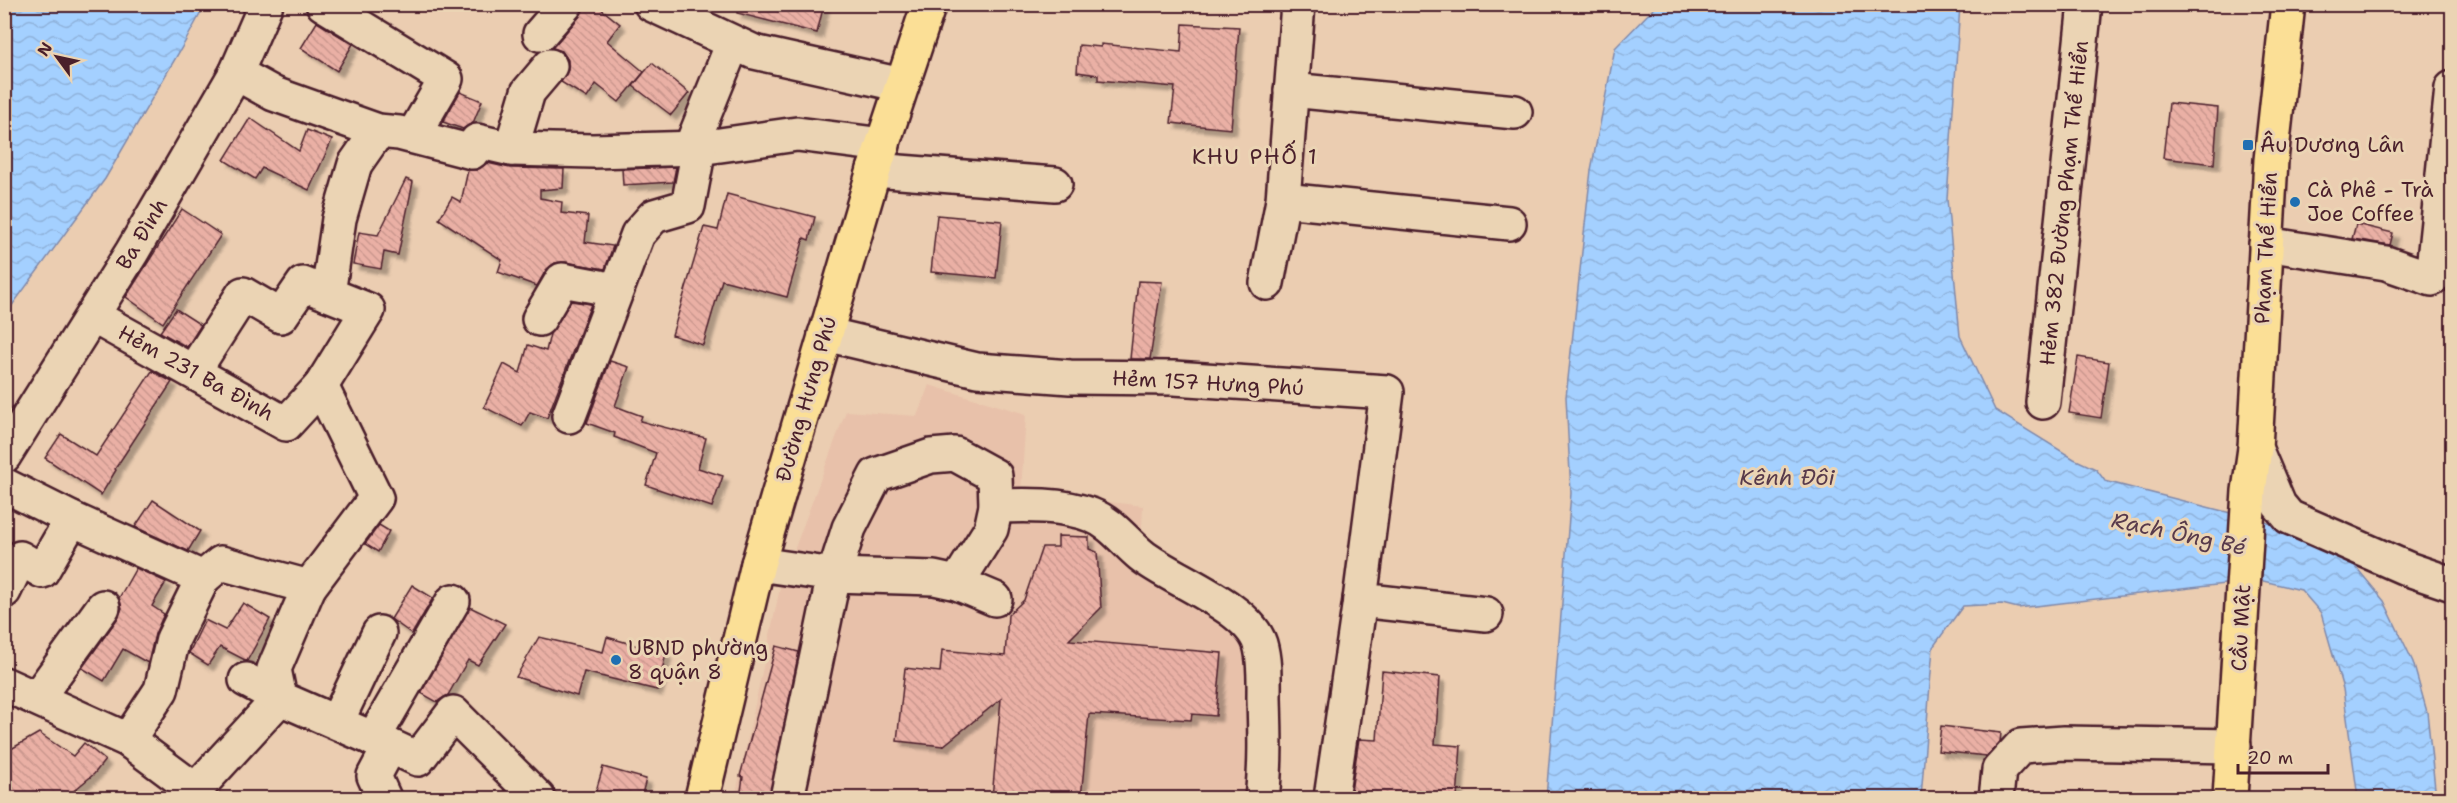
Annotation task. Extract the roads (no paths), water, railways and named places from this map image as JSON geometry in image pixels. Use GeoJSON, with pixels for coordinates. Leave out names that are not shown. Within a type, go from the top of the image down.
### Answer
{"type":"FeatureCollection","features":[{"type":"Feature","properties":{"kind":"main road","name":"Đường Hưng Phú"},"geometry":{"type":"LineString","coordinates":[[702,798],[758,564],[825,334],[929,4]]}},
{"type":"Feature","properties":{"kind":"main road","name":"Phạm Thế Hiển"},"geometry":{"type":"LineString","coordinates":[[2249,491],[2254,448],[2271,160],[2288,4]]}},
{"type":"Feature","properties":{"kind":"main road","name":"Cầu Mật"},"geometry":{"type":"LineString","coordinates":[[2234,746],[2249,491]]}},
{"type":"Feature","properties":{"kind":"main road"},"geometry":{"type":"LineString","coordinates":[[2230,798],[2234,746]]}},
{"type":"Feature","properties":{"kind":"street","name":"Ba Đình"},"geometry":{"type":"LineString","coordinates":[[4,456],[93,316],[236,73],[266,4]]}},
{"type":"Feature","properties":{"kind":"street"},"geometry":{"type":"LineString","coordinates":[[323,4],[446,79],[413,136]]}},
{"type":"Feature","properties":{"kind":"street"},"geometry":{"type":"LineString","coordinates":[[540,34],[566,4]]}},
{"type":"Feature","properties":{"kind":"street"},"geometry":{"type":"LineString","coordinates":[[651,4],[754,52],[902,85]]}},
{"type":"Feature","properties":{"kind":"street"},"geometry":{"type":"LineString","coordinates":[[1267,283],[1283,200],[1298,4]]}},
{"type":"Feature","properties":{"kind":"street","name":"Hẻm 382 Đường Phạm Thế Hiển"},"geometry":{"type":"LineString","coordinates":[[2043,402],[2085,4]]}},
{"type":"Feature","properties":{"kind":"street"},"geometry":{"type":"LineString","coordinates":[[569,416],[638,234],[654,216],[688,206],[695,147],[733,43]]}},
{"type":"Feature","properties":{"kind":"street"},"geometry":{"type":"LineString","coordinates":[[511,149],[528,92],[550,66]]}},
{"type":"Feature","properties":{"kind":"street"},"geometry":{"type":"LineString","coordinates":[[236,73],[274,94],[378,131],[413,136],[472,152],[477,141],[511,149],[593,151],[695,147],[797,134],[879,158],[1055,184]]}},
{"type":"Feature","properties":{"kind":"street"},"geometry":{"type":"LineString","coordinates":[[2266,244],[2386,263],[2432,279],[2452,88]]}},
{"type":"Feature","properties":{"kind":"street"},"geometry":{"type":"LineString","coordinates":[[1292,90],[1515,112]]}},
{"type":"Feature","properties":{"kind":"street"},"geometry":{"type":"LineString","coordinates":[[328,294],[339,219],[355,164],[378,131]]}},
{"type":"Feature","properties":{"kind":"street"},"geometry":{"type":"LineString","coordinates":[[1283,200],[1509,222]]}},
{"type":"Feature","properties":{"kind":"street"},"geometry":{"type":"LineString","coordinates":[[539,320],[562,280],[616,290]]}},
{"type":"Feature","properties":{"kind":"street"},"geometry":{"type":"LineString","coordinates":[[193,372],[243,294],[281,316],[303,284],[368,310],[321,386],[376,498],[309,587],[274,669],[280,698]]}},
{"type":"Feature","properties":{"kind":"street","name":"Hẻm 231 Ba Đình"},"geometry":{"type":"LineString","coordinates":[[93,316],[286,424],[321,386]]}},
{"type":"Feature","properties":{"kind":"street","name":"Hẻm 157 Hưng Phú"},"geometry":{"type":"LineString","coordinates":[[825,334],[977,370],[1070,376],[1174,378],[1251,385],[1387,392],[1331,798]]}},
{"type":"Feature","properties":{"kind":"street"},"geometry":{"type":"LineString","coordinates":[[2254,448],[2279,505],[2289,517],[2408,569],[2452,584]]}},
{"type":"Feature","properties":{"kind":"street"},"geometry":{"type":"LineString","coordinates":[[787,798],[834,575],[849,528],[876,475],[931,456],[955,454],[995,476],[996,506],[991,530],[957,583]]}},
{"type":"Feature","properties":{"kind":"street"},"geometry":{"type":"LineString","coordinates":[[4,484],[72,519],[203,578]]}},
{"type":"Feature","properties":{"kind":"street"},"geometry":{"type":"LineString","coordinates":[[996,506],[1038,506],[1090,515],[1121,535],[1141,555],[1214,598],[1253,631],[1259,642],[1264,680],[1266,763],[1262,798]]}},
{"type":"Feature","properties":{"kind":"street"},"geometry":{"type":"LineString","coordinates":[[4,591],[20,558],[42,571],[72,519]]}},
{"type":"Feature","properties":{"kind":"street"},"geometry":{"type":"LineString","coordinates":[[128,740],[161,690],[173,639],[203,578],[221,563],[309,587]]}},
{"type":"Feature","properties":{"kind":"street"},"geometry":{"type":"LineString","coordinates":[[758,564],[834,575],[934,578],[957,583],[994,599]]}},
{"type":"Feature","properties":{"kind":"street"},"geometry":{"type":"LineString","coordinates":[[1360,600],[1486,614]]}},
{"type":"Feature","properties":{"kind":"street"},"geometry":{"type":"LineString","coordinates":[[384,798],[374,776],[382,742],[453,601]]}},
{"type":"Feature","properties":{"kind":"street"},"geometry":{"type":"LineString","coordinates":[[37,698],[103,607]]}},
{"type":"Feature","properties":{"kind":"street"},"geometry":{"type":"LineString","coordinates":[[337,721],[379,633]]}},
{"type":"Feature","properties":{"kind":"street"},"geometry":{"type":"LineString","coordinates":[[246,680],[280,698],[337,721],[418,759],[453,713],[538,798]]}},
{"type":"Feature","properties":{"kind":"street"},"geometry":{"type":"LineString","coordinates":[[4,684],[128,740],[198,793],[280,698]]}},
{"type":"Feature","properties":{"kind":"street"},"geometry":{"type":"LineString","coordinates":[[1996,798],[1999,770],[2021,746],[2064,742],[2234,746]]}},
{"type":"Feature","properties":{"kind":"water"},"geometry":{"type":"Polygon","coordinates":[[[5,4],[205,5],[105,179],[5,315],[5,4]]]}},
{"type":"Feature","properties":{"kind":"water","name":"Kênh Đôi"},"geometry":{"type":"Polygon","coordinates":[[[1657,5],[1960,5],[1947,199],[1960,336],[1995,410],[2074,459],[2096,469],[2105,481],[2262,521],[2300,533],[2351,561],[2384,601],[2413,662],[2427,712],[2436,798],[2358,798],[2343,689],[2321,613],[2301,590],[2259,580],[2018,608],[2002,604],[1963,606],[1933,647],[1921,798],[1546,798],[1571,493],[1566,397],[1591,170],[1615,48],[1657,5]]]}},
{"type":"Feature","properties":{"kind":"place","name":"Âu Dương Lân"},"geometry":{"type":"Point","coordinates":[2248,145]}},
{"type":"Feature","properties":{"kind":"place","name":"Cà Phê - Trà Joe Coffee"},"geometry":{"type":"Point","coordinates":[2295,202]}},
{"type":"Feature","properties":{"kind":"place","name":"UBND phường 8 quận 8"},"geometry":{"type":"Point","coordinates":[616,660]}},
{"type":"Feature","properties":{"kind":"district","name":"KHU PHỐ 1"},"geometry":{"type":"Point","coordinates":[1255,156]}},
{"type":"Feature","properties":{"kind":"water label","name":"Rạch Ông Bé"},"geometry":{"type":"Point","coordinates":[2179,533]}}]}
